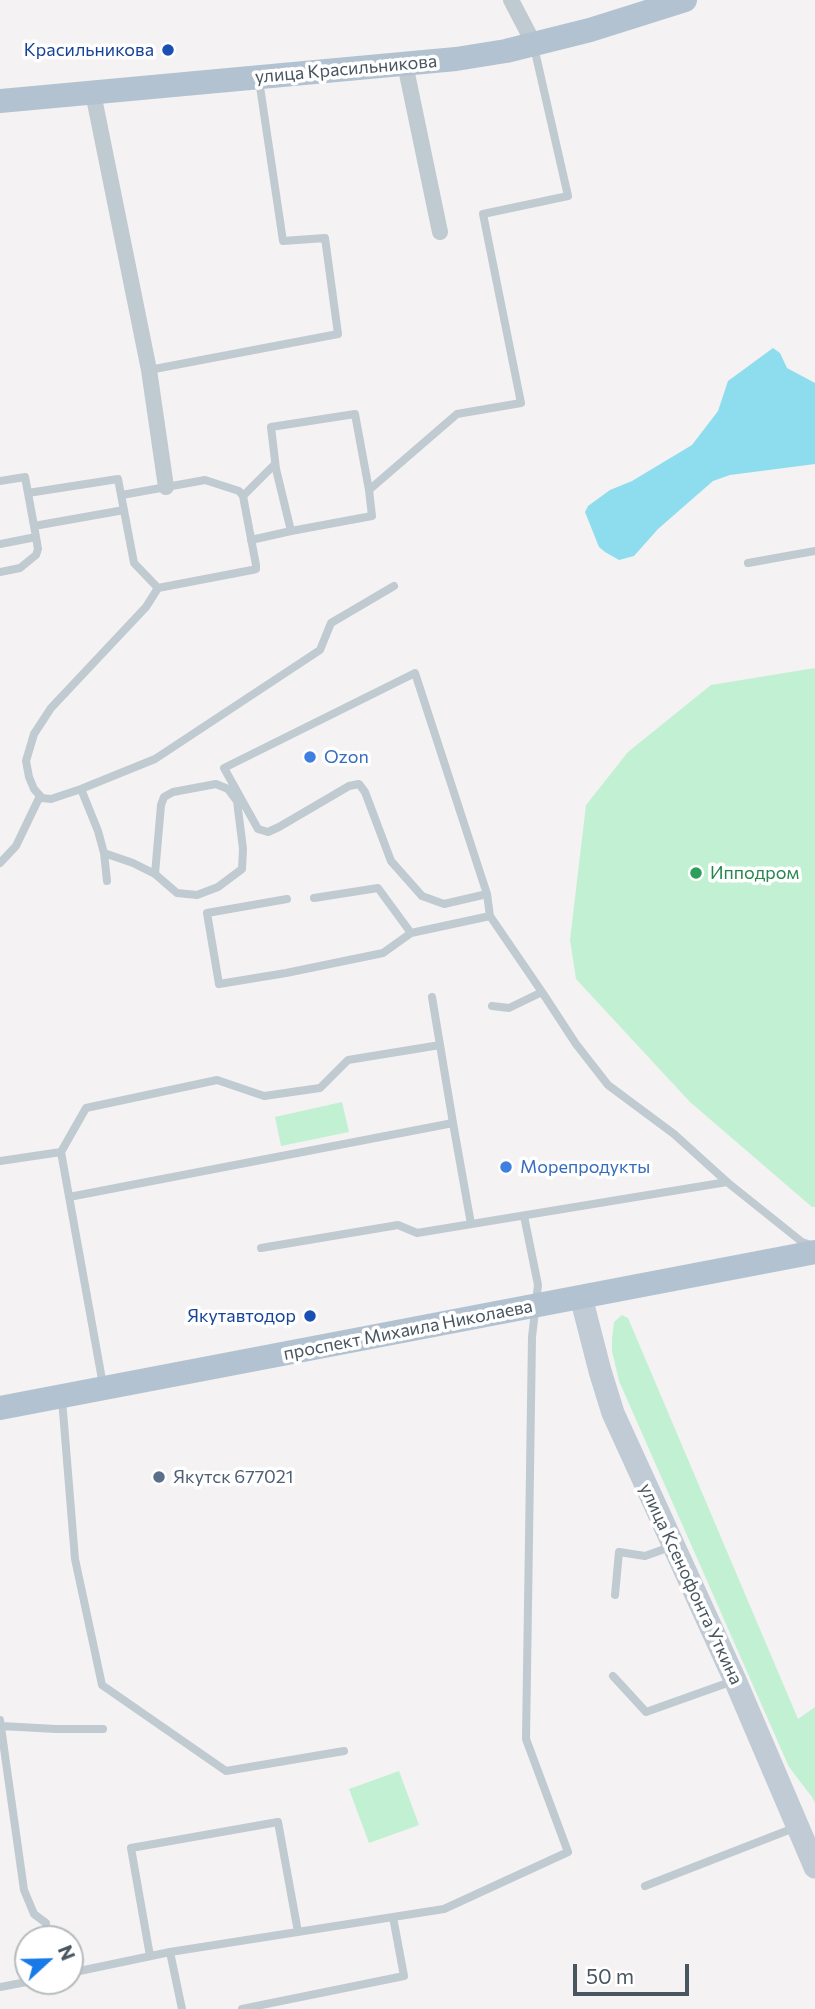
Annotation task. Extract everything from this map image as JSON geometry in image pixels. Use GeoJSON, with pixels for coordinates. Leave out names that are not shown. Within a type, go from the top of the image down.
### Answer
{"type":"FeatureCollection","features":[{"type":"Feature","properties":{"kind":"main road","name":"улица Красильникова"},"geometry":{"type":"LineString","coordinates":[[0,101],[456,59],[590,30],[685,0]]}},
{"type":"Feature","properties":{"kind":"main road","name":"проспект Михаила Николаева"},"geometry":{"type":"LineString","coordinates":[[0,1408],[815,1252]]}},
{"type":"Feature","properties":{"kind":"street"},"geometry":{"type":"LineString","coordinates":[[511,0],[534,44]]}},
{"type":"Feature","properties":{"kind":"street"},"geometry":{"type":"LineString","coordinates":[[405,64],[440,232]]}},
{"type":"Feature","properties":{"kind":"street"},"geometry":{"type":"LineString","coordinates":[[93,93],[149,370],[166,487]]}},
{"type":"Feature","properties":{"kind":"street","name":"улица Ксенофонта Уткина"},"geometry":{"type":"LineString","coordinates":[[581,1297],[613,1413],[735,1680],[815,1867]]}},
{"type":"Feature","properties":{"kind":"lane"},"geometry":{"type":"LineString","coordinates":[[369,491],[457,414],[521,404],[483,214],[568,196],[534,44]]}},
{"type":"Feature","properties":{"kind":"lane"},"geometry":{"type":"LineString","coordinates":[[149,370],[338,334],[325,238],[283,241],[259,77]]}},
{"type":"Feature","properties":{"kind":"lane"},"geometry":{"type":"LineString","coordinates":[[251,540],[372,516],[355,414],[271,427],[275,464],[291,531]]}},
{"type":"Feature","properties":{"kind":"lane"},"geometry":{"type":"LineString","coordinates":[[243,496],[275,464]]}},
{"type":"Feature","properties":{"kind":"lane"},"geometry":{"type":"LineString","coordinates":[[0,481],[25,477],[38,549],[36,555],[20,568],[0,572]]}},
{"type":"Feature","properties":{"kind":"lane"},"geometry":{"type":"LineString","coordinates":[[28,493],[116,478],[122,495],[134,563],[158,588]]}},
{"type":"Feature","properties":{"kind":"lane"},"geometry":{"type":"LineString","coordinates":[[122,495],[205,480],[239,491],[243,496],[256,569],[158,588],[146,607],[51,708],[34,734],[26,761],[29,778],[42,798],[51,799],[81,789],[155,759],[320,650],[331,623],[394,586]]}},
{"type":"Feature","properties":{"kind":"lane"},"geometry":{"type":"LineString","coordinates":[[34,526],[124,510]]}},
{"type":"Feature","properties":{"kind":"lane"},"geometry":{"type":"LineString","coordinates":[[0,544],[36,537]]}},
{"type":"Feature","properties":{"kind":"lane"},"geometry":{"type":"LineString","coordinates":[[748,563],[815,551]]}},
{"type":"Feature","properties":{"kind":"lane"},"geometry":{"type":"LineString","coordinates":[[487,894],[444,904],[422,896],[391,861],[365,792],[359,784],[349,786],[268,832],[258,830],[224,768],[415,673],[487,894],[490,916],[576,1044],[608,1086],[674,1134],[727,1182],[802,1242],[815,1247]]}},
{"type":"Feature","properties":{"kind":"lane"},"geometry":{"type":"LineString","coordinates":[[104,853],[134,863],[155,874],[177,893],[197,895],[218,887],[242,869],[243,849],[237,801],[228,789],[216,783],[173,792],[164,797],[155,874]]}},
{"type":"Feature","properties":{"kind":"lane"},"geometry":{"type":"LineString","coordinates":[[81,789],[98,831],[107,881]]}},
{"type":"Feature","properties":{"kind":"lane"},"geometry":{"type":"LineString","coordinates":[[0,863],[16,846],[40,796]]}},
{"type":"Feature","properties":{"kind":"lane"},"geometry":{"type":"LineString","coordinates":[[314,898],[378,888],[411,933]]}},
{"type":"Feature","properties":{"kind":"lane"},"geometry":{"type":"LineString","coordinates":[[286,899],[207,913],[219,985],[383,953],[411,933],[490,916]]}},
{"type":"Feature","properties":{"kind":"lane"},"geometry":{"type":"LineString","coordinates":[[492,1006],[509,1009],[542,992]]}},
{"type":"Feature","properties":{"kind":"lane"},"geometry":{"type":"LineString","coordinates":[[432,997],[471,1224]]}},
{"type":"Feature","properties":{"kind":"lane"},"geometry":{"type":"LineString","coordinates":[[103,1388],[61,1152],[86,1108],[217,1080],[264,1096],[320,1088],[348,1060],[440,1045]]}},
{"type":"Feature","properties":{"kind":"lane"},"geometry":{"type":"LineString","coordinates":[[69,1197],[453,1124]]}},
{"type":"Feature","properties":{"kind":"lane"},"geometry":{"type":"LineString","coordinates":[[0,1161],[61,1152]]}},
{"type":"Feature","properties":{"kind":"lane"},"geometry":{"type":"LineString","coordinates":[[261,1248],[398,1225],[417,1233],[727,1182]]}},
{"type":"Feature","properties":{"kind":"lane"},"geometry":{"type":"LineString","coordinates":[[84,1970],[170,1952],[444,1909],[568,1852],[526,1739],[532,1350],[538,1285],[524,1216]]}},
{"type":"Feature","properties":{"kind":"lane"},"geometry":{"type":"LineString","coordinates":[[62,1396],[75,1559],[102,1685],[226,1771],[344,1751]]}},
{"type":"Feature","properties":{"kind":"lane"},"geometry":{"type":"LineString","coordinates":[[615,1595],[619,1552],[645,1556],[673,1545]]}},
{"type":"Feature","properties":{"kind":"lane"},"geometry":{"type":"LineString","coordinates":[[613,1676],[646,1712],[735,1680]]}},
{"type":"Feature","properties":{"kind":"lane"},"geometry":{"type":"LineString","coordinates":[[46,1923],[34,1914],[24,1890],[1,1723],[56,1729],[103,1729]]}},
{"type":"Feature","properties":{"kind":"lane"},"geometry":{"type":"LineString","coordinates":[[150,1956],[131,1848],[278,1822],[298,1932]]}},
{"type":"Feature","properties":{"kind":"lane"},"geometry":{"type":"LineString","coordinates":[[645,1886],[797,1826]]}},
{"type":"Feature","properties":{"kind":"lane"},"geometry":{"type":"LineString","coordinates":[[242,2009],[404,1976],[393,1917]]}},
{"type":"Feature","properties":{"kind":"lane"},"geometry":{"type":"LineString","coordinates":[[170,1952],[182,2009]]}},
{"type":"Feature","properties":{"kind":"green space","name":"Ипподром"},"geometry":{"type":"Polygon","coordinates":[[[815,668],[815,1207],[812,1207],[690,1102],[576,979],[570,940],[586,805],[628,752],[711,685],[815,668]]]}},
{"type":"Feature","properties":{"kind":"green space"},"geometry":{"type":"Polygon","coordinates":[[[342,1102],[349,1132],[281,1146],[275,1117],[342,1102]]]}},
{"type":"Feature","properties":{"kind":"green space"},"geometry":{"type":"Polygon","coordinates":[[[622,1315],[628,1318],[798,1719],[815,1707],[815,1803],[789,1767],[619,1381],[612,1339],[614,1322],[622,1315]]]}},
{"type":"Feature","properties":{"kind":"green space"},"geometry":{"type":"Polygon","coordinates":[[[399,1771],[419,1825],[369,1843],[349,1789],[399,1771]]]}},
{"type":"Feature","properties":{"kind":"water"},"geometry":{"type":"Polygon","coordinates":[[[773,348],[780,353],[787,368],[815,383],[815,464],[730,475],[713,481],[658,529],[634,556],[619,560],[599,547],[585,512],[588,506],[610,490],[632,481],[692,445],[718,411],[728,381],[773,348]]]}},
{"type":"Feature","properties":{"kind":"place","name":"Красильникова"},"geometry":{"type":"Point","coordinates":[168,50]}},
{"type":"Feature","properties":{"kind":"place","name":"Ozon"},"geometry":{"type":"Point","coordinates":[310,757]}},
{"type":"Feature","properties":{"kind":"place","name":"Ипподром"},"geometry":{"type":"Point","coordinates":[696,873]}},
{"type":"Feature","properties":{"kind":"place","name":"Морепродукты"},"geometry":{"type":"Point","coordinates":[506,1167]}},
{"type":"Feature","properties":{"kind":"place","name":"Якутавтодор"},"geometry":{"type":"Point","coordinates":[310,1316]}},
{"type":"Feature","properties":{"kind":"place","name":"Якутск 677021"},"geometry":{"type":"Point","coordinates":[159,1477]}}]}
